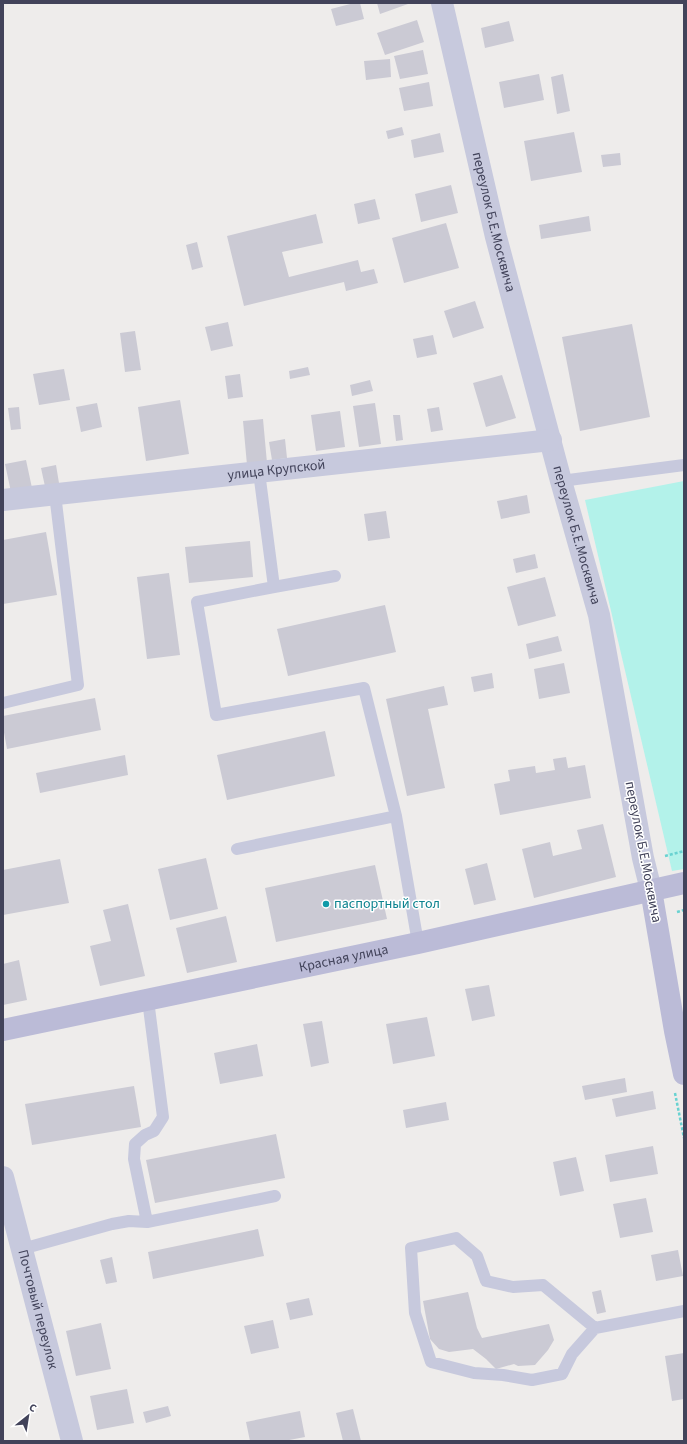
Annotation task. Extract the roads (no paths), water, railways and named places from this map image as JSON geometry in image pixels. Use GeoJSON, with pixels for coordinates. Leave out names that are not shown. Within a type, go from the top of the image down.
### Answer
{"type":"FeatureCollection","features":[{"type":"Feature","properties":{"kind":"street","name":"переулок Б.Е.Москвича"},"geometry":{"type":"LineString","coordinates":[[442,3],[496,237],[561,481],[599,615],[684,1074]]}},
{"type":"Feature","properties":{"kind":"street","name":"улица Крупской"},"geometry":{"type":"LineString","coordinates":[[3,500],[550,440]]}},
{"type":"Feature","properties":{"kind":"street","name":"Красная улица"},"geometry":{"type":"LineString","coordinates":[[3,1030],[418,943],[684,883]]}},
{"type":"Feature","properties":{"kind":"street","name":"Почтовый переулок"},"geometry":{"type":"LineString","coordinates":[[3,1177],[72,1441]]}},
{"type":"Feature","properties":{"kind":"lane"},"geometry":{"type":"LineString","coordinates":[[561,481],[684,465]]}},
{"type":"Feature","properties":{"kind":"lane"},"geometry":{"type":"LineString","coordinates":[[259,472],[274,587]]}},
{"type":"Feature","properties":{"kind":"lane"},"geometry":{"type":"LineString","coordinates":[[3,703],[78,685],[55,494]]}},
{"type":"Feature","properties":{"kind":"lane"},"geometry":{"type":"LineString","coordinates":[[335,576],[197,602],[216,715],[364,688],[396,816],[418,943]]}},
{"type":"Feature","properties":{"kind":"lane"},"geometry":{"type":"LineString","coordinates":[[237,849],[396,816]]}},
{"type":"Feature","properties":{"kind":"lane"},"geometry":{"type":"LineString","coordinates":[[147,1222],[134,1159],[135,1144],[145,1135],[154,1130],[164,1117],[148,1000]]}},
{"type":"Feature","properties":{"kind":"lane"},"geometry":{"type":"LineString","coordinates":[[22,1249],[112,1224],[129,1221],[147,1222],[275,1196]]}},
{"type":"Feature","properties":{"kind":"lane"},"geometry":{"type":"LineString","coordinates":[[595,1328],[543,1285],[513,1287],[486,1281],[477,1256],[456,1238],[411,1248],[415,1313],[431,1362],[474,1373],[503,1375],[532,1380],[562,1374],[572,1354],[595,1328],[684,1311]]}},
{"type":"Feature","properties":{"kind":"place","name":"паспортный стол"},"geometry":{"type":"Point","coordinates":[326,904]}}]}
